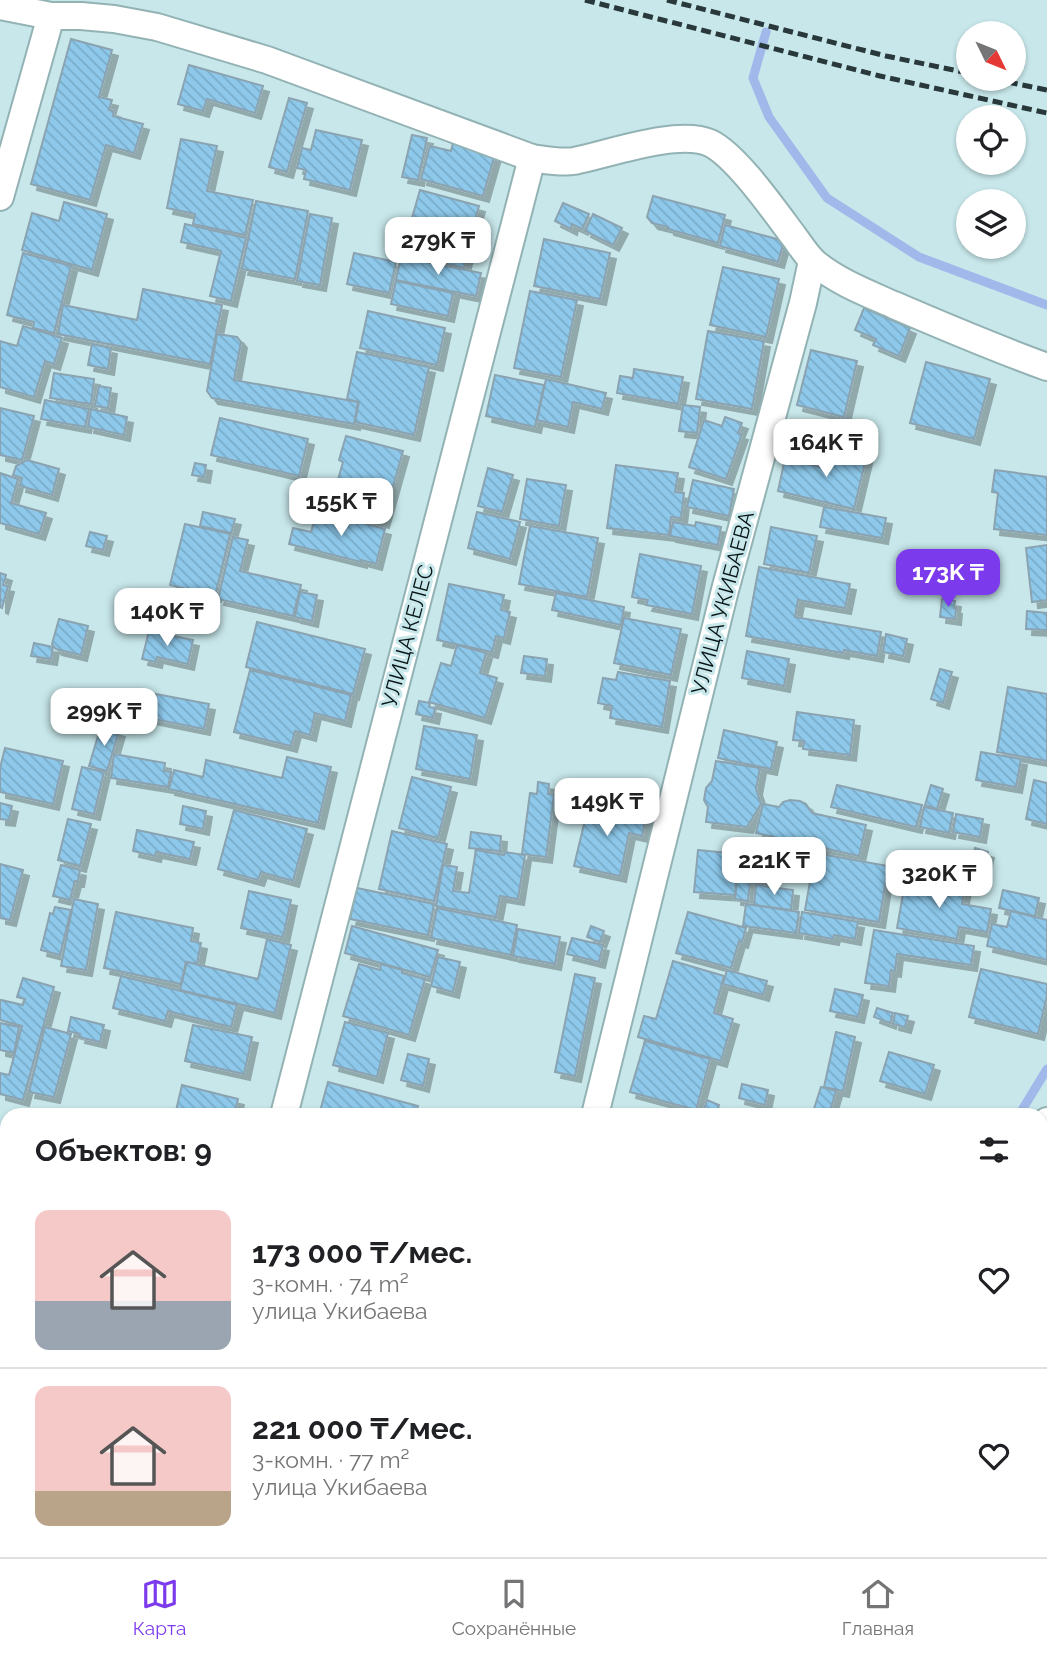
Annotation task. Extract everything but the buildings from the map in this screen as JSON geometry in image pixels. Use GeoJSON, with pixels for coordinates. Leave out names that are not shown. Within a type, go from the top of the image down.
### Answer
{"type":"FeatureCollection","features":[{"type":"Feature","properties":{"kind":"street"},"geometry":{"type":"LineString","coordinates":[[0,6],[51,16],[103,18],[157,27],[267,61],[532,158],[554,162],[573,161],[666,140],[694,140],[710,144],[729,157],[764,196],[812,261],[834,276],[977,341],[1047,367]]}},
{"type":"Feature","properties":{"kind":"street"},"geometry":{"type":"LineString","coordinates":[[0,197],[51,16]]}},
{"type":"Feature","properties":{"kind":"street","name":"УЛИЦА КЕЛЕС"},"geometry":{"type":"LineString","coordinates":[[286,1108],[532,158]]}},
{"type":"Feature","properties":{"kind":"street","name":"УЛИЦА УКИБАЕВА"},"geometry":{"type":"LineString","coordinates":[[597,1108],[725,590],[812,261]]}},
{"type":"Feature","properties":{"kind":"waterway"},"geometry":{"type":"LineString","coordinates":[[766,32],[753,78],[769,117],[827,198],[919,257],[1047,305]]}},
{"type":"Feature","properties":{"kind":"waterway"},"geometry":{"type":"LineString","coordinates":[[1023,1108],[1047,1069]]}},
{"type":"Feature","properties":{"kind":"railway"},"geometry":{"type":"LineString","coordinates":[[585,0],[880,76],[1047,113]]}},
{"type":"Feature","properties":{"kind":"railway"},"geometry":{"type":"LineString","coordinates":[[667,0],[886,56],[956,71]]}},
{"type":"Feature","properties":{"kind":"railway"},"geometry":{"type":"LineString","coordinates":[[1026,86],[1047,90]]}}]}
